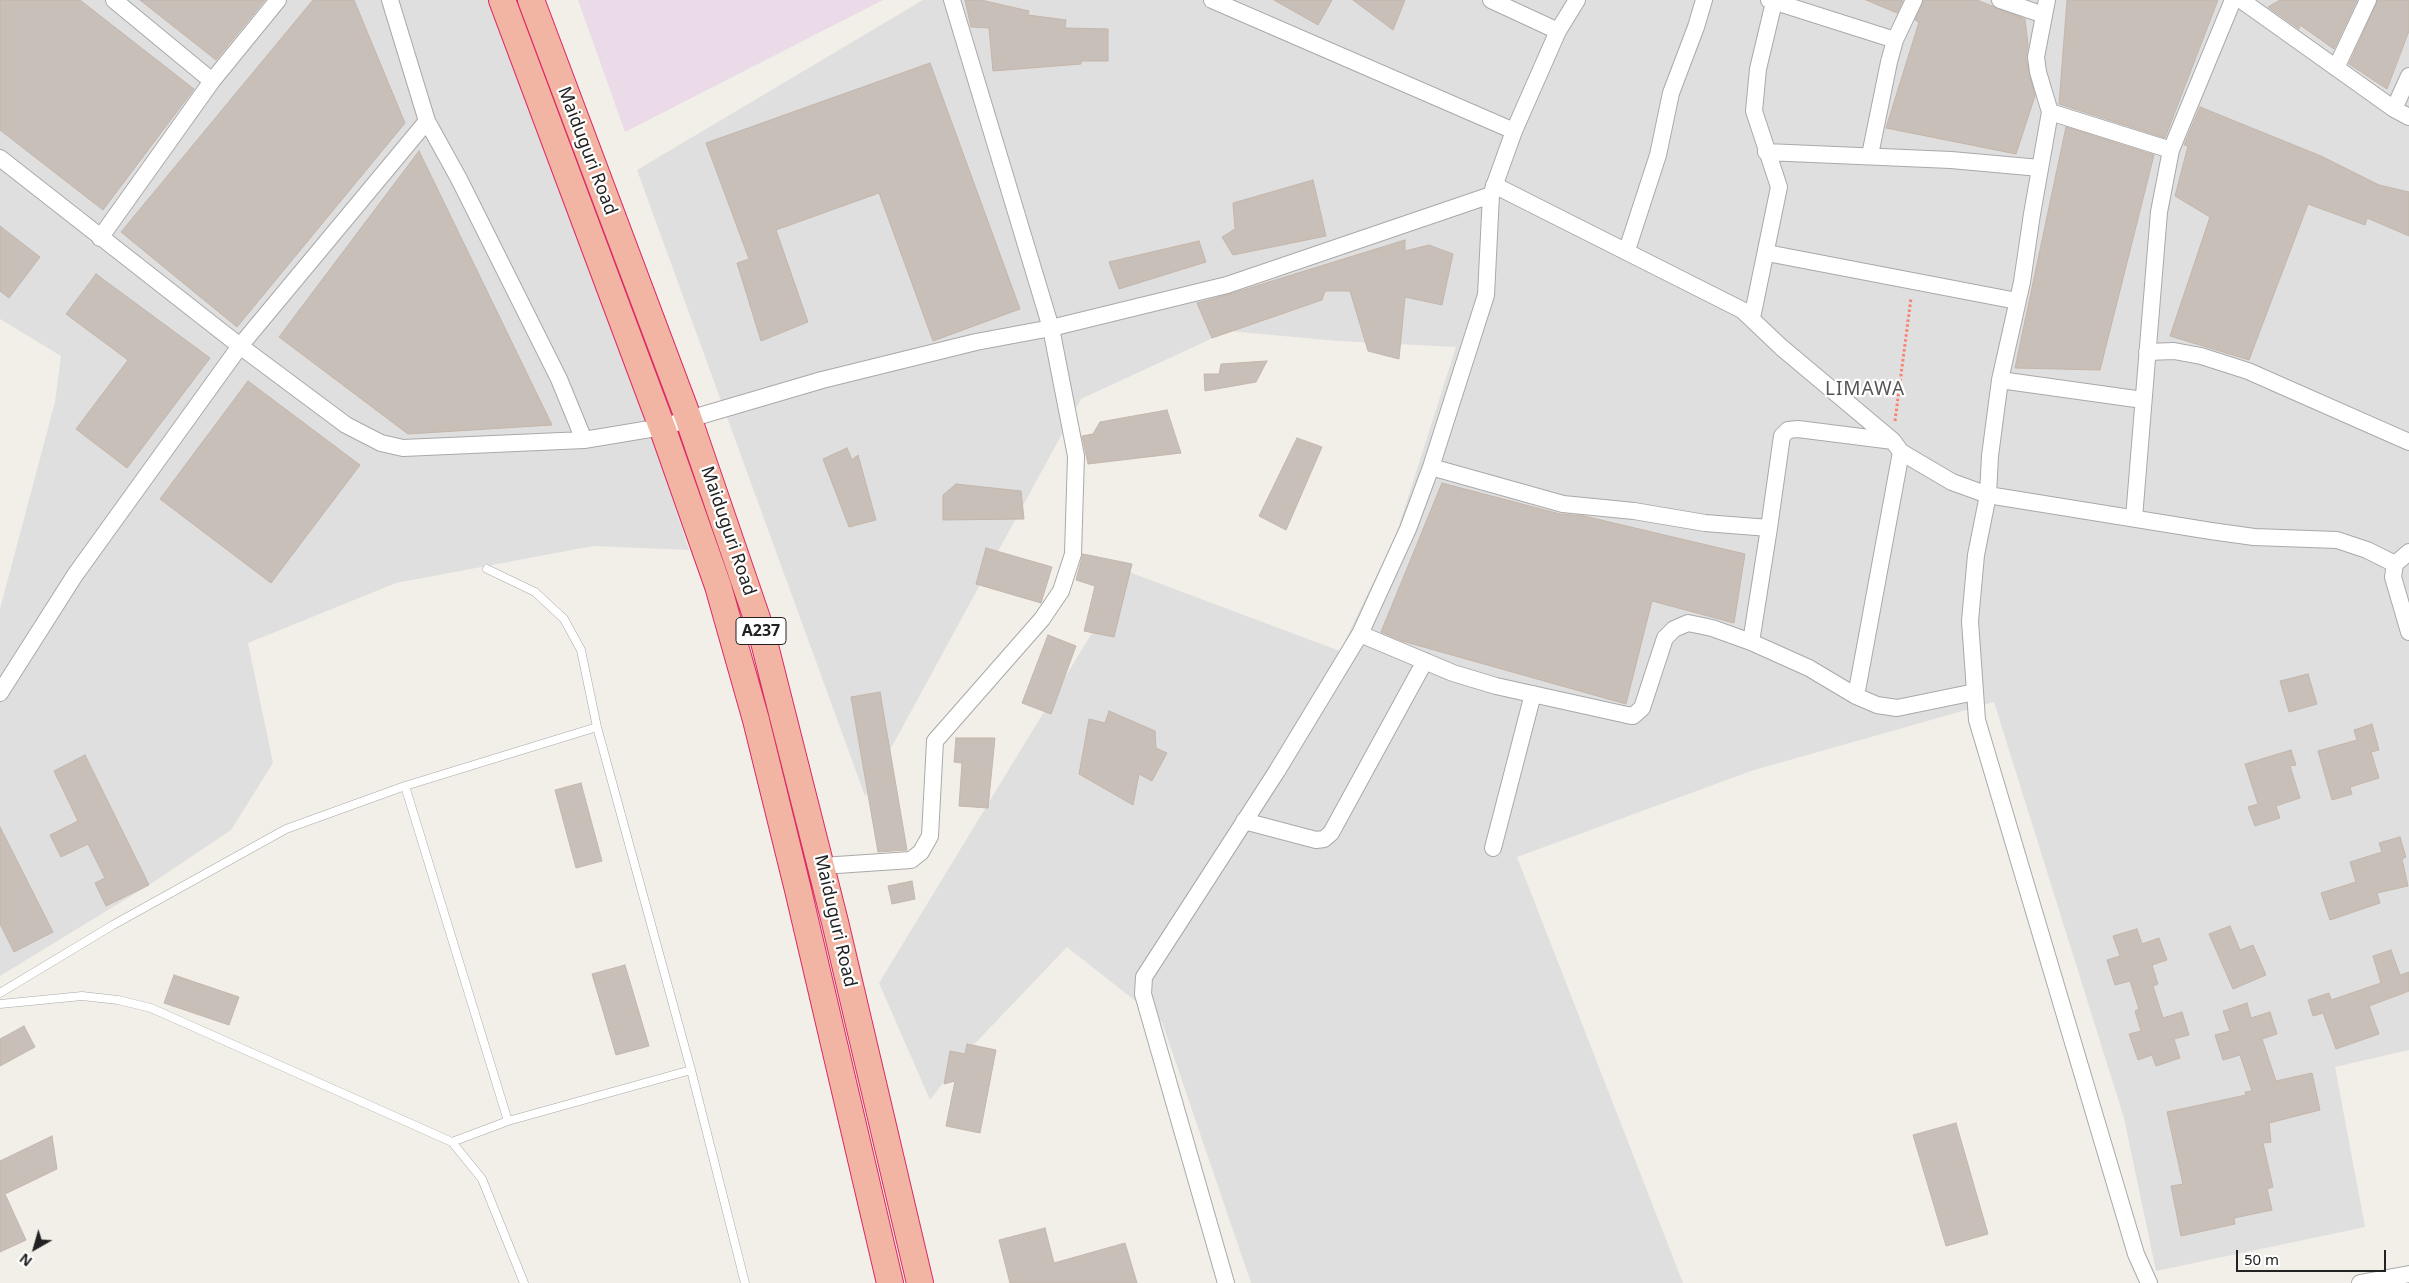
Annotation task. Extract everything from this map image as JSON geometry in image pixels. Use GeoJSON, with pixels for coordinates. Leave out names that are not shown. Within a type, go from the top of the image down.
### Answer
{"type":"FeatureCollection","features":[{"type":"Feature","properties":{"kind":"highway","name":"Maiduguri Road"},"geometry":{"type":"LineString","coordinates":[[502,0],[662,427],[718,586],[756,720],[798,890],[890,1283]]}},
{"type":"Feature","properties":{"kind":"highway","name":"Maiduguri Road"},"geometry":{"type":"LineString","coordinates":[[531,0],[689,420],[761,630],[822,866],[920,1283]]}},
{"type":"Feature","properties":{"kind":"street"},"geometry":{"type":"LineString","coordinates":[[114,0],[212,81]]}},
{"type":"Feature","properties":{"kind":"street"},"geometry":{"type":"LineString","coordinates":[[100,238],[212,81],[278,0]]}},
{"type":"Feature","properties":{"kind":"street"},"geometry":{"type":"LineString","coordinates":[[390,0],[427,121],[459,179],[559,379],[584,440]]}},
{"type":"Feature","properties":{"kind":"street"},"geometry":{"type":"LineString","coordinates":[[822,866],[911,860],[917,856],[930,836],[935,741],[1042,619],[1061,591],[1073,554],[1076,456],[1051,328],[952,0]]}},
{"type":"Feature","properties":{"kind":"street"},"geometry":{"type":"LineString","coordinates":[[1212,0],[1514,131]]}},
{"type":"Feature","properties":{"kind":"street"},"geometry":{"type":"LineString","coordinates":[[1491,0],[1558,31]]}},
{"type":"Feature","properties":{"kind":"street"},"geometry":{"type":"LineString","coordinates":[[1226,1283],[1142,994],[1144,977],[1154,958],[1244,821],[1360,634],[1408,529],[1431,467],[1486,295],[1492,190],[1514,131],[1558,31],[1576,0]]}},
{"type":"Feature","properties":{"kind":"street"},"geometry":{"type":"LineString","coordinates":[[1627,250],[1658,155],[1671,93],[1696,28],[1704,0]]}},
{"type":"Feature","properties":{"kind":"street"},"geometry":{"type":"LineString","coordinates":[[1870,155],[1895,40],[1914,0]]}},
{"type":"Feature","properties":{"kind":"street"},"geometry":{"type":"LineString","coordinates":[[2000,0],[2045,8],[2036,57],[2038,72],[2050,112],[2022,282],[2000,380],[1990,456],[1988,495],[1976,555],[1970,621],[1977,720],[2136,1254],[2149,1283]]}},
{"type":"Feature","properties":{"kind":"street"},"geometry":{"type":"LineString","coordinates":[[2134,518],[2159,212],[2171,150],[2233,0]]}},
{"type":"Feature","properties":{"kind":"street"},"geometry":{"type":"LineString","coordinates":[[2241,0],[2336,68],[2409,117]]}},
{"type":"Feature","properties":{"kind":"street"},"geometry":{"type":"LineString","coordinates":[[2336,68],[2368,0]]}},
{"type":"Feature","properties":{"kind":"street"},"geometry":{"type":"LineString","coordinates":[[1752,318],[1767,254],[1779,187],[1754,111],[1758,68],[1771,1],[1895,40]]}},
{"type":"Feature","properties":{"kind":"street"},"geometry":{"type":"LineString","coordinates":[[2394,108],[2409,76]]}},
{"type":"Feature","properties":{"kind":"street"},"geometry":{"type":"LineString","coordinates":[[2050,112],[2171,150]]}},
{"type":"Feature","properties":{"kind":"street"},"geometry":{"type":"LineString","coordinates":[[0,693],[75,575],[240,346],[427,121]]}},
{"type":"Feature","properties":{"kind":"street"},"geometry":{"type":"LineString","coordinates":[[1766,152],[1870,155],[2040,168]]}},
{"type":"Feature","properties":{"kind":"street"},"geometry":{"type":"LineString","coordinates":[[0,158],[100,238],[346,425],[381,443],[403,448],[424,449],[584,440],[662,427],[831,378],[976,342],[1051,328],[1227,285],[1492,190],[1627,250],[1727,302],[1752,318],[1781,346],[1897,447],[1952,482],[1988,495],[2254,537],[2337,540],[2368,550],[2395,564]]}},
{"type":"Feature","properties":{"kind":"street"},"geometry":{"type":"LineString","coordinates":[[1767,254],[2017,301]]}},
{"type":"Feature","properties":{"kind":"street"},"geometry":{"type":"LineString","coordinates":[[2147,352],[2174,351],[2201,356],[2248,372],[2409,442]]}},
{"type":"Feature","properties":{"kind":"street"},"geometry":{"type":"LineString","coordinates":[[2000,380],[2143,400]]}},
{"type":"Feature","properties":{"kind":"street"},"geometry":{"type":"LineString","coordinates":[[1751,642],[1782,436],[1788,430],[1798,428],[1897,447]]}},
{"type":"Feature","properties":{"kind":"street"},"geometry":{"type":"LineString","coordinates":[[1856,696],[1897,447]]}},
{"type":"Feature","properties":{"kind":"street"},"geometry":{"type":"LineString","coordinates":[[1431,467],[1563,504],[1634,511],[1704,522],[1769,528]]}},
{"type":"Feature","properties":{"kind":"street"},"geometry":{"type":"LineString","coordinates":[[2409,552],[2395,564],[2393,577],[2409,632]]}},
{"type":"Feature","properties":{"kind":"street"},"geometry":{"type":"LineString","coordinates":[[1360,634],[1453,673],[1496,686],[1633,716],[1642,708],[1665,638],[1674,629],[1688,623],[1712,628],[1751,642],[1809,668],[1856,696],[1877,705],[1897,708],[1975,692]]}},
{"type":"Feature","properties":{"kind":"street"},"geometry":{"type":"LineString","coordinates":[[1244,821],[1316,840],[1324,839],[1331,834],[1424,661]]}},
{"type":"Feature","properties":{"kind":"street"},"geometry":{"type":"LineString","coordinates":[[1494,848],[1533,694]]}},
{"type":"Feature","properties":{"kind":"street"},"geometry":{"type":"LineString","coordinates":[[2360,1283],[2409,1274]]}},
{"type":"Feature","properties":{"kind":"lane"},"geometry":{"type":"LineString","coordinates":[[488,569],[535,592],[564,619],[581,650],[597,726],[691,1070],[745,1283]]}},
{"type":"Feature","properties":{"kind":"lane"},"geometry":{"type":"LineString","coordinates":[[0,993],[113,925],[286,829],[405,786],[597,726]]}},
{"type":"Feature","properties":{"kind":"lane"},"geometry":{"type":"LineString","coordinates":[[405,786],[508,1121]]}},
{"type":"Feature","properties":{"kind":"lane"},"geometry":{"type":"LineString","coordinates":[[0,1004],[82,996],[118,1000],[151,1008],[452,1142],[482,1179],[524,1283]]}},
{"type":"Feature","properties":{"kind":"lane"},"geometry":{"type":"LineString","coordinates":[[452,1142],[508,1121],[691,1070]]}},
{"type":"Feature","properties":{"kind":"path"},"geometry":{"type":"LineString","coordinates":[[1897,447],[1913,282]]}},
{"type":"Feature","properties":{"kind":"shaded area"},"geometry":{"type":"Polygon","coordinates":[[[0,0],[505,0],[556,144],[689,550],[593,546],[396,583],[248,643],[273,763],[231,830],[149,885],[0,976],[0,609],[55,402],[61,356],[0,319],[0,0]]]}},
{"type":"Feature","properties":{"kind":"shaded area"},"geometry":{"type":"Polygon","coordinates":[[[578,0],[883,0],[625,132],[578,0]]]}},
{"type":"Feature","properties":{"kind":"shaded area"},"geometry":{"type":"Polygon","coordinates":[[[923,0],[2409,0],[2409,1050],[2335,1067],[2365,1227],[2156,1271],[2124,1118],[1994,702],[1751,771],[1517,857],[1683,1283],[1251,1283],[1162,1022],[1067,947],[965,1054],[930,1100],[879,983],[1129,572],[1340,651],[1396,535],[1456,347],[1338,341],[1228,331],[1081,399],[865,796],[637,170],[923,0]]]}},
{"type":"Feature","properties":{"kind":"building"},"geometry":{"type":"Polygon","coordinates":[[[0,0],[80,0],[194,89],[103,210],[0,130],[0,0]]]}},
{"type":"Feature","properties":{"kind":"building"},"geometry":{"type":"Polygon","coordinates":[[[140,0],[265,0],[216,60],[140,0]]]}},
{"type":"Feature","properties":{"kind":"building"},"geometry":{"type":"Polygon","coordinates":[[[313,0],[354,0],[405,123],[237,327],[121,232],[313,0]]]}},
{"type":"Feature","properties":{"kind":"building"},"geometry":{"type":"Polygon","coordinates":[[[965,0],[981,0],[1029,11],[1028,15],[1066,20],[1065,28],[1108,29],[1108,61],[1081,61],[1081,64],[993,71],[989,28],[971,27],[965,0]]]}},
{"type":"Feature","properties":{"kind":"building"},"geometry":{"type":"Polygon","coordinates":[[[1274,0],[1332,0],[1318,25],[1274,0]]]}},
{"type":"Feature","properties":{"kind":"building"},"geometry":{"type":"Polygon","coordinates":[[[1353,0],[1405,0],[1393,30],[1353,0]]]}},
{"type":"Feature","properties":{"kind":"building"},"geometry":{"type":"Polygon","coordinates":[[[1866,0],[1903,0],[1897,13],[1866,0]]]}},
{"type":"Feature","properties":{"kind":"building"},"geometry":{"type":"Polygon","coordinates":[[[1924,0],[1977,0],[2025,19],[2028,45],[2026,58],[2035,96],[2016,154],[1886,128],[1919,22],[1915,20],[1924,0]]]}},
{"type":"Feature","properties":{"kind":"building"},"geometry":{"type":"Polygon","coordinates":[[[2067,0],[2218,0],[2165,138],[2059,104],[2067,0]]]}},
{"type":"Feature","properties":{"kind":"building"},"geometry":{"type":"Polygon","coordinates":[[[2280,0],[2357,0],[2334,49],[2300,25],[2299,29],[2268,7],[2280,0]]]}},
{"type":"Feature","properties":{"kind":"building"},"geometry":{"type":"Polygon","coordinates":[[[2378,0],[2409,0],[2409,31],[2387,89],[2349,64],[2378,0]]]}},
{"type":"Feature","properties":{"kind":"building"},"geometry":{"type":"Polygon","coordinates":[[[930,63],[1020,309],[933,341],[879,193],[776,230],[808,322],[761,341],[737,263],[749,259],[706,143],[930,63]]]}},
{"type":"Feature","properties":{"kind":"building"},"geometry":{"type":"Polygon","coordinates":[[[2200,107],[2321,156],[2379,185],[2409,192],[2409,236],[2367,218],[2365,225],[2308,204],[2249,360],[2170,336],[2210,217],[2175,196],[2188,146],[2184,145],[2200,107]]]}},
{"type":"Feature","properties":{"kind":"building"},"geometry":{"type":"Polygon","coordinates":[[[2066,127],[2154,155],[2100,370],[2015,368],[2066,127]]]}},
{"type":"Feature","properties":{"kind":"building"},"geometry":{"type":"Polygon","coordinates":[[[419,151],[552,425],[408,434],[279,337],[419,151]]]}},
{"type":"Feature","properties":{"kind":"building"},"geometry":{"type":"Polygon","coordinates":[[[1313,180],[1326,236],[1233,255],[1222,237],[1235,229],[1233,203],[1313,180]]]}},
{"type":"Feature","properties":{"kind":"building"},"geometry":{"type":"Polygon","coordinates":[[[0,226],[40,257],[9,298],[0,291],[0,226]]]}},
{"type":"Feature","properties":{"kind":"building"},"geometry":{"type":"Polygon","coordinates":[[[1405,240],[1405,251],[1429,245],[1453,254],[1442,305],[1405,297],[1399,359],[1368,351],[1350,291],[1325,291],[1322,300],[1212,338],[1197,303],[1230,294],[1405,240]]]}},
{"type":"Feature","properties":{"kind":"building"},"geometry":{"type":"Polygon","coordinates":[[[1199,241],[1206,262],[1119,289],[1109,262],[1199,241]]]}},
{"type":"Feature","properties":{"kind":"building"},"geometry":{"type":"Polygon","coordinates":[[[96,274],[210,358],[127,468],[76,429],[128,360],[66,314],[96,274]]]}},
{"type":"Feature","properties":{"kind":"building"},"geometry":{"type":"Polygon","coordinates":[[[1267,361],[1256,382],[1205,391],[1204,374],[1219,374],[1221,364],[1267,361]]]}},
{"type":"Feature","properties":{"kind":"building"},"geometry":{"type":"Polygon","coordinates":[[[248,381],[360,465],[271,583],[160,499],[248,381]]]}},
{"type":"Feature","properties":{"kind":"building"},"geometry":{"type":"Polygon","coordinates":[[[1167,410],[1181,453],[1088,464],[1082,436],[1093,434],[1100,422],[1167,410]]]}},
{"type":"Feature","properties":{"kind":"building"},"geometry":{"type":"Polygon","coordinates":[[[1297,438],[1322,447],[1286,530],[1259,516],[1297,438]]]}},
{"type":"Feature","properties":{"kind":"building"},"geometry":{"type":"Polygon","coordinates":[[[847,448],[852,460],[858,455],[876,520],[849,527],[823,459],[847,448]]]}},
{"type":"Feature","properties":{"kind":"building"},"geometry":{"type":"Polygon","coordinates":[[[1442,483],[1560,514],[1584,516],[1745,554],[1734,623],[1652,601],[1626,704],[1402,641],[1381,632],[1442,483]]]}},
{"type":"Feature","properties":{"kind":"building"},"geometry":{"type":"Polygon","coordinates":[[[956,484],[1021,491],[1024,519],[943,520],[943,495],[956,484]]]}},
{"type":"Feature","properties":{"kind":"building"},"geometry":{"type":"Polygon","coordinates":[[[986,548],[1052,567],[1041,603],[976,584],[986,548]]]}},
{"type":"Feature","properties":{"kind":"building"},"geometry":{"type":"Polygon","coordinates":[[[1083,554],[1132,564],[1114,637],[1084,631],[1095,586],[1076,580],[1083,554]]]}},
{"type":"Feature","properties":{"kind":"building"},"geometry":{"type":"Polygon","coordinates":[[[1048,635],[1076,646],[1051,714],[1022,703],[1048,635]]]}},
{"type":"Feature","properties":{"kind":"building"},"geometry":{"type":"Polygon","coordinates":[[[2308,674],[2317,704],[2289,712],[2280,681],[2308,674]]]}},
{"type":"Feature","properties":{"kind":"building"},"geometry":{"type":"Polygon","coordinates":[[[880,692],[907,850],[878,852],[851,697],[880,692]]]}},
{"type":"Feature","properties":{"kind":"building"},"geometry":{"type":"Polygon","coordinates":[[[1109,711],[1155,731],[1156,748],[1167,753],[1152,781],[1139,774],[1133,805],[1079,774],[1089,719],[1105,723],[1109,711]]]}},
{"type":"Feature","properties":{"kind":"building"},"geometry":{"type":"Polygon","coordinates":[[[2372,724],[2379,750],[2371,752],[2379,778],[2350,787],[2352,794],[2332,800],[2318,751],[2357,740],[2354,730],[2372,724]]]}},
{"type":"Feature","properties":{"kind":"building"},"geometry":{"type":"Polygon","coordinates":[[[956,738],[995,738],[988,808],[959,806],[962,763],[954,762],[956,738]]]}},
{"type":"Feature","properties":{"kind":"building"},"geometry":{"type":"Polygon","coordinates":[[[2291,750],[2296,765],[2290,766],[2300,798],[2276,806],[2280,818],[2255,826],[2248,807],[2258,804],[2245,764],[2291,750]]]}},
{"type":"Feature","properties":{"kind":"building"},"geometry":{"type":"Polygon","coordinates":[[[85,755],[149,885],[106,906],[95,883],[105,878],[88,844],[61,857],[50,835],[78,821],[54,771],[85,755]]]}},
{"type":"Feature","properties":{"kind":"building"},"geometry":{"type":"Polygon","coordinates":[[[581,783],[602,861],[576,868],[555,790],[581,783]]]}},
{"type":"Feature","properties":{"kind":"building"},"geometry":{"type":"Polygon","coordinates":[[[0,827],[53,932],[14,952],[0,924],[0,827]]]}},
{"type":"Feature","properties":{"kind":"building"},"geometry":{"type":"Polygon","coordinates":[[[2400,837],[2406,857],[2402,859],[2408,886],[2377,893],[2380,903],[2330,920],[2321,893],[2356,882],[2350,862],[2382,852],[2379,843],[2400,837]]]}},
{"type":"Feature","properties":{"kind":"building"},"geometry":{"type":"Polygon","coordinates":[[[912,881],[915,899],[892,904],[888,886],[912,881]]]}},
{"type":"Feature","properties":{"kind":"building"},"geometry":{"type":"Polygon","coordinates":[[[2230,926],[2240,950],[2253,945],[2266,975],[2233,989],[2209,934],[2230,926]]]}},
{"type":"Feature","properties":{"kind":"building"},"geometry":{"type":"Polygon","coordinates":[[[2137,929],[2142,944],[2159,938],[2167,960],[2152,965],[2158,984],[2153,986],[2163,1018],[2182,1012],[2189,1035],[2174,1039],[2180,1058],[2156,1066],[2152,1055],[2138,1060],[2129,1034],[2141,1031],[2135,1011],[2139,1009],[2130,981],[2115,985],[2107,960],[2120,956],[2113,936],[2137,929]]]}},
{"type":"Feature","properties":{"kind":"building"},"geometry":{"type":"Polygon","coordinates":[[[2391,950],[2400,975],[2409,972],[2409,991],[2369,1006],[2379,1034],[2336,1049],[2323,1013],[2313,1016],[2308,1000],[2329,993],[2331,1000],[2381,983],[2373,956],[2391,950]]]}},
{"type":"Feature","properties":{"kind":"building"},"geometry":{"type":"Polygon","coordinates":[[[625,965],[649,1046],[616,1055],[592,974],[625,965]]]}},
{"type":"Feature","properties":{"kind":"building"},"geometry":{"type":"Polygon","coordinates":[[[174,975],[239,997],[229,1025],[164,1003],[174,975]]]}},
{"type":"Feature","properties":{"kind":"building"},"geometry":{"type":"Polygon","coordinates":[[[2247,1003],[2251,1018],[2270,1012],[2277,1034],[2262,1039],[2276,1081],[2312,1073],[2320,1110],[2269,1123],[2271,1142],[2263,1143],[2273,1187],[2267,1189],[2272,1210],[2234,1218],[2235,1224],[2181,1236],[2171,1186],[2183,1184],[2167,1112],[2246,1095],[2245,1092],[2252,1091],[2240,1055],[2223,1060],[2215,1035],[2230,1031],[2223,1011],[2247,1003]]]}},
{"type":"Feature","properties":{"kind":"building"},"geometry":{"type":"Polygon","coordinates":[[[24,1026],[35,1047],[0,1066],[0,1039],[24,1026]]]}},
{"type":"Feature","properties":{"kind":"building"},"geometry":{"type":"Polygon","coordinates":[[[967,1044],[996,1050],[980,1133],[946,1126],[955,1081],[944,1084],[950,1051],[965,1054],[967,1044]]]}},
{"type":"Feature","properties":{"kind":"building"},"geometry":{"type":"Polygon","coordinates":[[[1956,1123],[1988,1234],[1946,1246],[1913,1135],[1956,1123]]]}},
{"type":"Feature","properties":{"kind":"building"},"geometry":{"type":"Polygon","coordinates":[[[52,1136],[57,1169],[5,1194],[26,1240],[0,1252],[0,1161],[52,1136]]]}},
{"type":"Feature","properties":{"kind":"building"},"geometry":{"type":"Polygon","coordinates":[[[1045,1228],[1054,1263],[1125,1243],[1137,1283],[1010,1283],[999,1240],[1045,1228]]]}},
{"type":"Feature","properties":{"kind":"district","name":"LIMAWA"},"geometry":{"type":"Point","coordinates":[1865,390]}}]}
